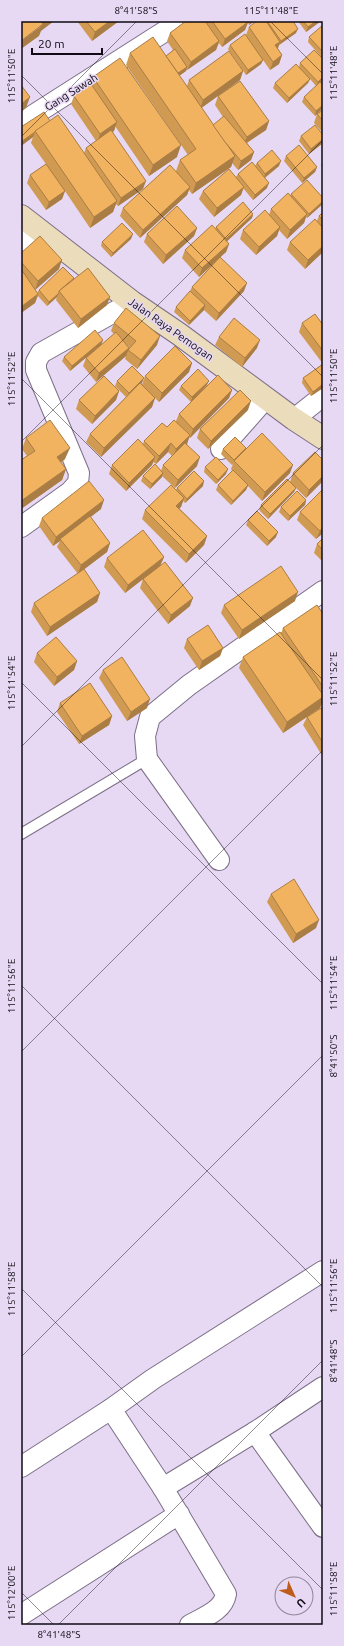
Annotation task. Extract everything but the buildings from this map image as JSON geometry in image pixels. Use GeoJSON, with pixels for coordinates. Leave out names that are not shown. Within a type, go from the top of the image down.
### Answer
{"type":"FeatureCollection","features":[{"type":"Feature","properties":{"kind":"street","name":"Gang Sawah"},"geometry":{"type":"LineString","coordinates":[[21,123],[181,21]]}},
{"type":"Feature","properties":{"kind":"street","name":"Jalan Raya Pemogan"},"geometry":{"type":"LineString","coordinates":[[26,228],[179,334],[294,419],[323,438]]}},
{"type":"Feature","properties":{"kind":"street"},"geometry":{"type":"LineString","coordinates":[[21,528],[70,492],[78,483],[79,473],[36,370],[36,362],[41,353],[132,302]]}},
{"type":"Feature","properties":{"kind":"street"},"geometry":{"type":"LineString","coordinates":[[294,419],[323,396]]}},
{"type":"Feature","properties":{"kind":"street"},"geometry":{"type":"LineString","coordinates":[[221,449],[266,398]]}},
{"type":"Feature","properties":{"kind":"street"},"geometry":{"type":"LineString","coordinates":[[220,860],[147,759],[145,736],[150,717],[190,685],[290,616],[323,591]]}},
{"type":"Feature","properties":{"kind":"street"},"geometry":{"type":"LineString","coordinates":[[21,1467],[111,1409],[153,1379],[323,1271]]}},
{"type":"Feature","properties":{"kind":"street"},"geometry":{"type":"LineString","coordinates":[[163,1488],[255,1432],[323,1387]]}},
{"type":"Feature","properties":{"kind":"street"},"geometry":{"type":"LineString","coordinates":[[111,1409],[163,1488],[226,1594],[225,1602],[220,1608],[190,1625]]}},
{"type":"Feature","properties":{"kind":"street"},"geometry":{"type":"LineString","coordinates":[[255,1432],[318,1507],[323,1527]]}},
{"type":"Feature","properties":{"kind":"street"},"geometry":{"type":"LineString","coordinates":[[21,1615],[179,1514]]}},
{"type":"Feature","properties":{"kind":"lane"},"geometry":{"type":"LineString","coordinates":[[21,834],[147,759]]}}]}
